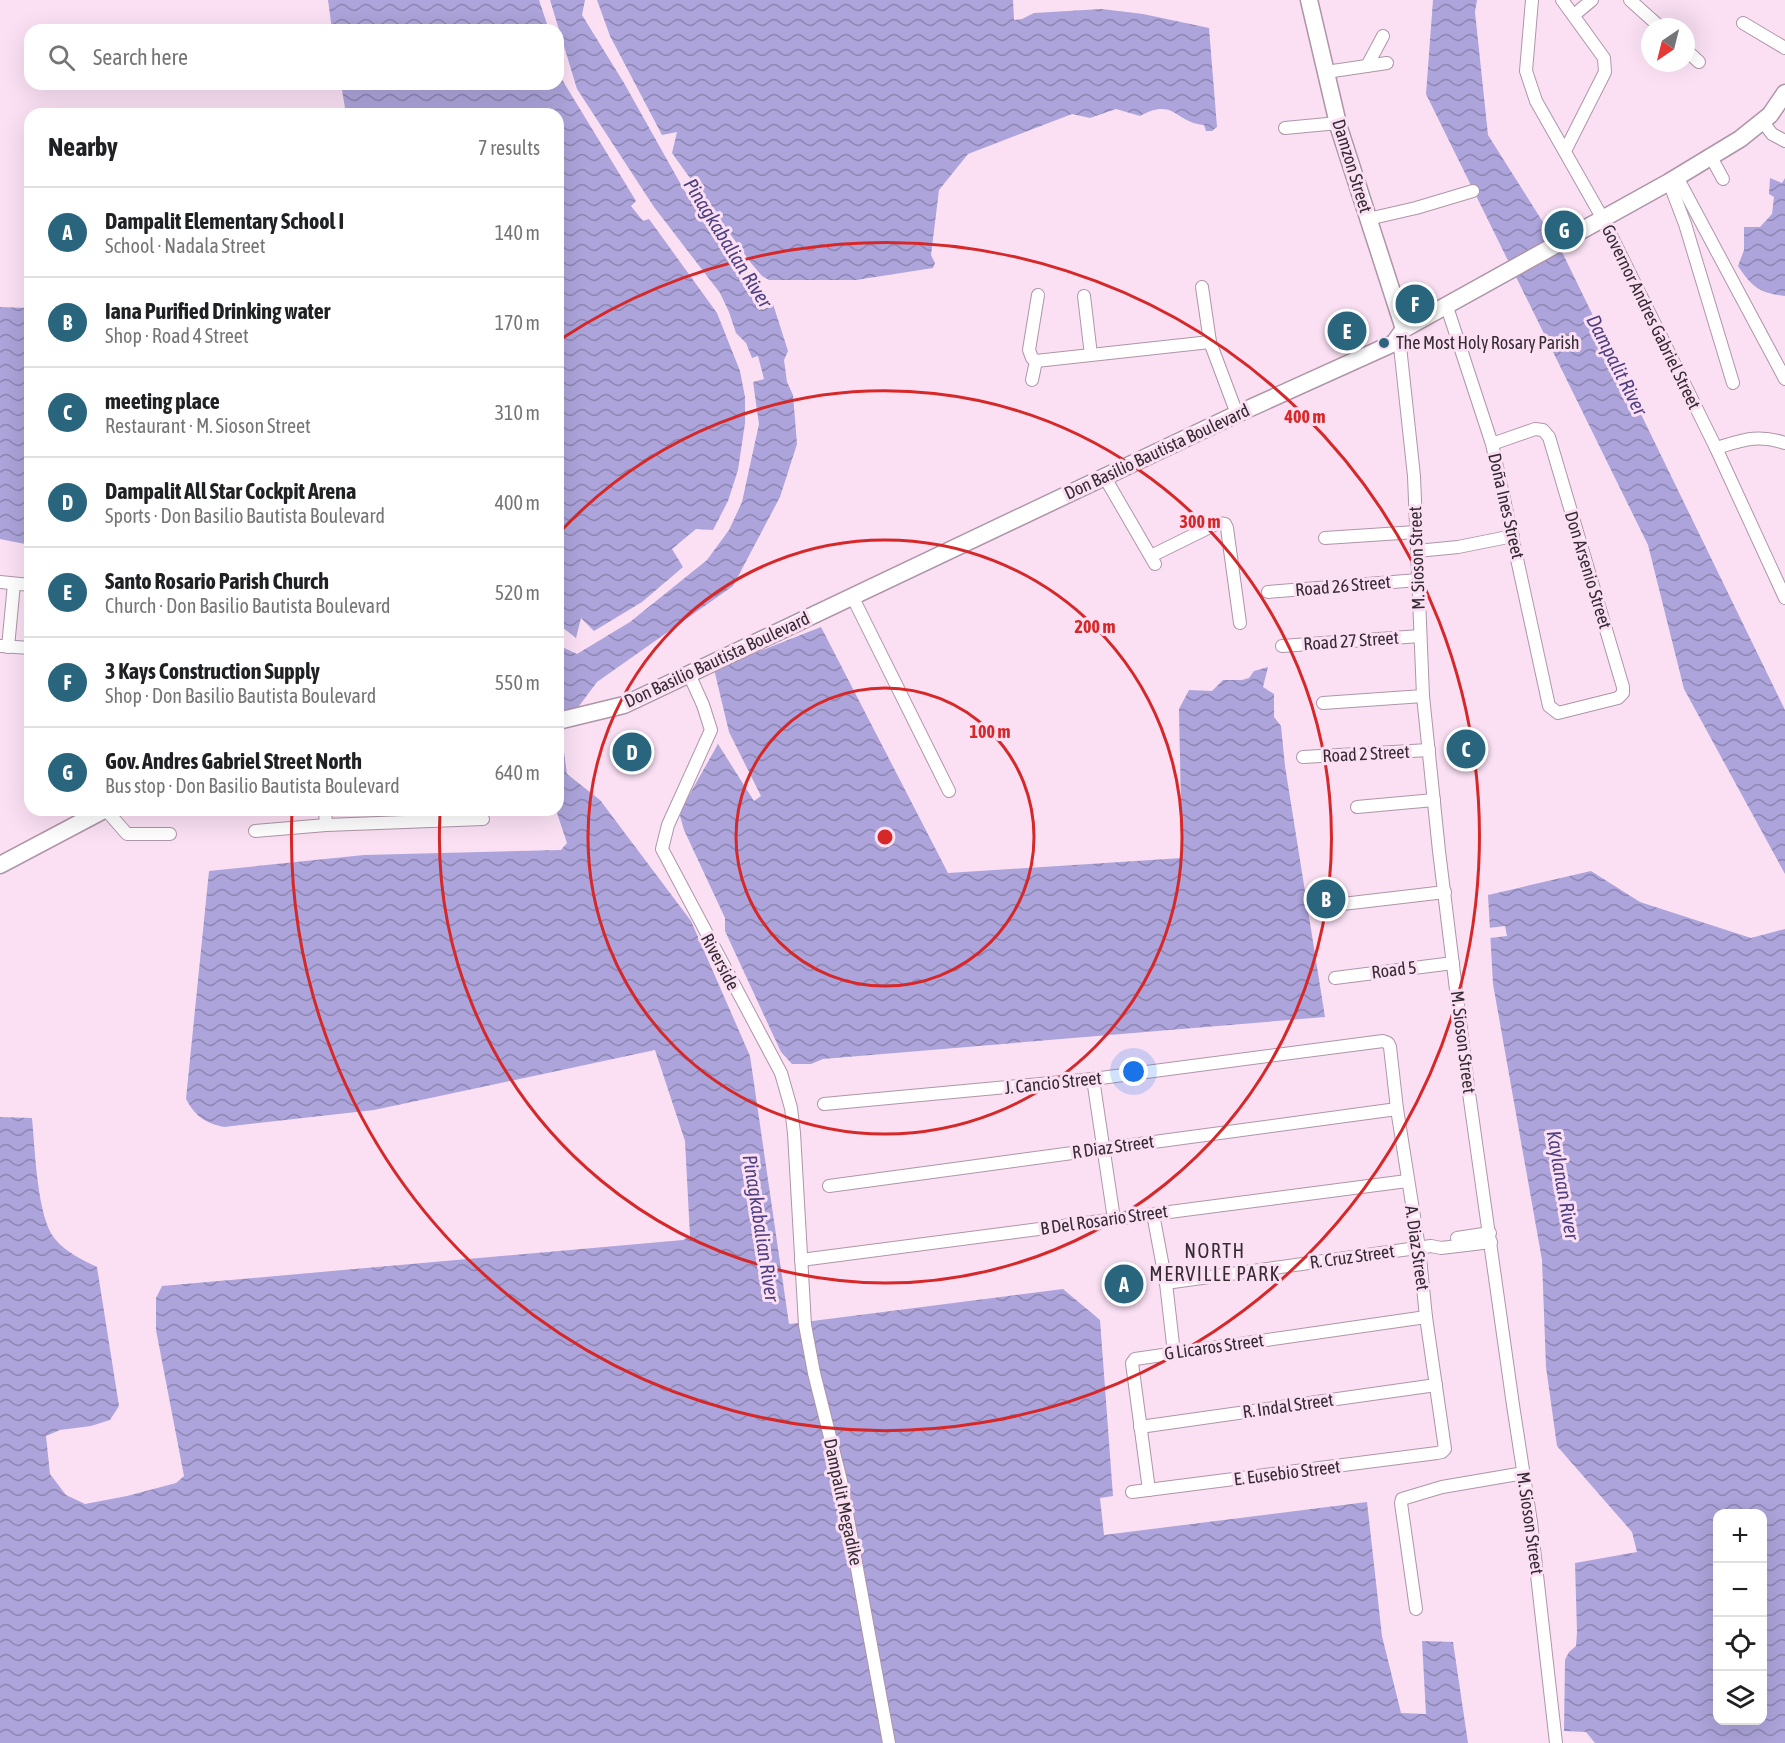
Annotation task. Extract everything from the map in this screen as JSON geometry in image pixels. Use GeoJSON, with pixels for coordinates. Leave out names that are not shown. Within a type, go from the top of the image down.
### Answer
{"type":"FeatureCollection","features":[{"type":"Feature","properties":{"kind":"main road","name":"Damzon Street"},"geometry":{"type":"LineString","coordinates":[[1309,0],[1338,123],[1402,333]]}},
{"type":"Feature","properties":{"kind":"main road","name":"Don Basilio Bautista Boulevard"},"geometry":{"type":"LineString","coordinates":[[564,720],[624,705],[1104,476],[1394,343],[1402,333],[1446,304],[1673,180],[1740,140],[1763,123],[1785,93]]}},
{"type":"Feature","properties":{"kind":"main road"},"geometry":{"type":"LineString","coordinates":[[0,865],[94,816]]}},
{"type":"Feature","properties":{"kind":"street","name":"Governor Andres Gabriel Street"},"geometry":{"type":"LineString","coordinates":[[1532,0],[1526,71],[1536,101],[1603,219],[1716,448],[1785,598]]}},
{"type":"Feature","properties":{"kind":"street"},"geometry":{"type":"LineString","coordinates":[[1562,0],[1604,58],[1605,72],[1565,151]]}},
{"type":"Feature","properties":{"kind":"street"},"geometry":{"type":"LineString","coordinates":[[1574,15],[1592,0]]}},
{"type":"Feature","properties":{"kind":"street"},"geometry":{"type":"LineString","coordinates":[[1630,0],[1650,18]]}},
{"type":"Feature","properties":{"kind":"street"},"geometry":{"type":"LineString","coordinates":[[1743,23],[1785,48]]}},
{"type":"Feature","properties":{"kind":"street"},"geometry":{"type":"LineString","coordinates":[[1367,66],[1383,36]]}},
{"type":"Feature","properties":{"kind":"street"},"geometry":{"type":"LineString","coordinates":[[1695,58],[1699,62]]}},
{"type":"Feature","properties":{"kind":"street"},"geometry":{"type":"LineString","coordinates":[[1326,72],[1387,63]]}},
{"type":"Feature","properties":{"kind":"street"},"geometry":{"type":"LineString","coordinates":[[1284,128],[1338,123]]}},
{"type":"Feature","properties":{"kind":"street"},"geometry":{"type":"LineString","coordinates":[[1763,123],[1773,134],[1785,141]]}},
{"type":"Feature","properties":{"kind":"street"},"geometry":{"type":"LineString","coordinates":[[1711,157],[1723,179]]}},
{"type":"Feature","properties":{"kind":"street"},"geometry":{"type":"LineString","coordinates":[[1673,180],[1785,379]]}},
{"type":"Feature","properties":{"kind":"street"},"geometry":{"type":"LineString","coordinates":[[1673,180],[1684,224],[1733,383]]}},
{"type":"Feature","properties":{"kind":"street"},"geometry":{"type":"LineString","coordinates":[[1368,219],[1473,192]]}},
{"type":"Feature","properties":{"kind":"street"},"geometry":{"type":"LineString","coordinates":[[1202,287],[1210,342],[1237,414]]}},
{"type":"Feature","properties":{"kind":"street"},"geometry":{"type":"LineString","coordinates":[[1038,295],[1029,350],[1036,361],[1210,342]]}},
{"type":"Feature","properties":{"kind":"street"},"geometry":{"type":"LineString","coordinates":[[1084,296],[1091,355]]}},
{"type":"Feature","properties":{"kind":"street","name":"Doña Ines Street"},"geometry":{"type":"LineString","coordinates":[[1446,304],[1492,444],[1550,706],[1553,711]]}},
{"type":"Feature","properties":{"kind":"street","name":"M. Sioson Street"},"geometry":{"type":"LineString","coordinates":[[1402,333],[1414,476],[1423,696],[1434,800],[1453,963],[1532,1533],[1556,1743]]}},
{"type":"Feature","properties":{"kind":"street"},"geometry":{"type":"LineString","coordinates":[[1032,380],[1036,361]]}},
{"type":"Feature","properties":{"kind":"street","name":"Don Arsenio Street"},"geometry":{"type":"LineString","coordinates":[[1492,444],[1535,429],[1543,430],[1549,437],[1623,687],[1623,693],[1618,698],[1558,713],[1553,711]]}},
{"type":"Feature","properties":{"kind":"street"},"geometry":{"type":"LineString","coordinates":[[1716,448],[1755,437],[1785,443]]}},
{"type":"Feature","properties":{"kind":"street"},"geometry":{"type":"LineString","coordinates":[[1104,476],[1153,560],[1218,523],[1225,524],[1240,624]]}},
{"type":"Feature","properties":{"kind":"street"},"geometry":{"type":"LineString","coordinates":[[1325,538],[1416,532]]}},
{"type":"Feature","properties":{"kind":"street"},"geometry":{"type":"LineString","coordinates":[[1417,551],[1458,547],[1513,536]]}},
{"type":"Feature","properties":{"kind":"street","name":"Road 26 Street"},"geometry":{"type":"LineString","coordinates":[[1268,592],[1418,580]]}},
{"type":"Feature","properties":{"kind":"street"},"geometry":{"type":"LineString","coordinates":[[0,582],[24,585]]}},
{"type":"Feature","properties":{"kind":"street"},"geometry":{"type":"LineString","coordinates":[[14,584],[4,646],[24,648]]}},
{"type":"Feature","properties":{"kind":"street"},"geometry":{"type":"LineString","coordinates":[[852,596],[949,791]]}},
{"type":"Feature","properties":{"kind":"street","name":"Road 27 Street"},"geometry":{"type":"LineString","coordinates":[[1282,646],[1420,636]]}},
{"type":"Feature","properties":{"kind":"street","name":"Riverside"},"geometry":{"type":"LineString","coordinates":[[689,674],[711,730],[668,825],[662,849],[781,1073],[791,1108],[794,1133],[801,1260]]}},
{"type":"Feature","properties":{"kind":"street"},"geometry":{"type":"LineString","coordinates":[[1323,703],[1423,696]]}},
{"type":"Feature","properties":{"kind":"street","name":"Road 2 Street"},"geometry":{"type":"LineString","coordinates":[[1303,757],[1429,750]]}},
{"type":"Feature","properties":{"kind":"street"},"geometry":{"type":"LineString","coordinates":[[1357,807],[1434,800]]}},
{"type":"Feature","properties":{"kind":"street"},"geometry":{"type":"LineString","coordinates":[[110,816],[127,834],[170,834]]}},
{"type":"Feature","properties":{"kind":"street"},"geometry":{"type":"LineString","coordinates":[[325,816],[326,825]]}},
{"type":"Feature","properties":{"kind":"street"},"geometry":{"type":"LineString","coordinates":[[255,831],[326,825],[483,819]]}},
{"type":"Feature","properties":{"kind":"street"},"geometry":{"type":"LineString","coordinates":[[1317,907],[1445,892]]}},
{"type":"Feature","properties":{"kind":"street","name":"Road 5"},"geometry":{"type":"LineString","coordinates":[[1335,978],[1453,963]]}},
{"type":"Feature","properties":{"kind":"street","name":"J. Cancio Street"},"geometry":{"type":"LineString","coordinates":[[824,1104],[1093,1079],[1383,1041],[1388,1043]]}},
{"type":"Feature","properties":{"kind":"street","name":"A. Diaz Street"},"geometry":{"type":"LineString","coordinates":[[1388,1043],[1407,1181],[1425,1247],[1426,1317],[1446,1444],[1442,1452]]}},
{"type":"Feature","properties":{"kind":"street"},"geometry":{"type":"LineString","coordinates":[[1093,1079],[1114,1219]]}},
{"type":"Feature","properties":{"kind":"street","name":"R Diaz Street"},"geometry":{"type":"LineString","coordinates":[[830,1186],[1397,1109]]}},
{"type":"Feature","properties":{"kind":"street","name":"B Del Rosario Street"},"geometry":{"type":"LineString","coordinates":[[801,1260],[1407,1181]]}},
{"type":"Feature","properties":{"kind":"street"},"geometry":{"type":"LineString","coordinates":[[1153,1214],[1166,1283],[1174,1353]]}},
{"type":"Feature","properties":{"kind":"street","name":"R. Cruz Street"},"geometry":{"type":"LineString","coordinates":[[1166,1283],[1425,1247],[1440,1240],[1490,1237]]}},
{"type":"Feature","properties":{"kind":"street","name":"Dampalit Megadike"},"geometry":{"type":"LineString","coordinates":[[801,1260],[805,1325],[814,1373],[841,1481],[889,1743]]}},
{"type":"Feature","properties":{"kind":"street","name":"G Licaros Street"},"geometry":{"type":"LineString","coordinates":[[1149,1490],[1132,1361],[1135,1359],[1426,1317]]}},
{"type":"Feature","properties":{"kind":"street","name":"R. Indal Street"},"geometry":{"type":"LineString","coordinates":[[1140,1426],[1436,1385]]}},
{"type":"Feature","properties":{"kind":"street","name":"E. Eusebio Street"},"geometry":{"type":"LineString","coordinates":[[1132,1492],[1442,1452]]}},
{"type":"Feature","properties":{"kind":"street"},"geometry":{"type":"LineString","coordinates":[[1416,1609],[1402,1499],[1442,1487],[1524,1473]]}},
{"type":"Feature","properties":{"kind":"water"},"geometry":{"type":"Polygon","coordinates":[[[328,0],[539,0],[547,24],[331,24],[328,0]]]}},
{"type":"Feature","properties":{"kind":"water"},"geometry":{"type":"Polygon","coordinates":[[[550,0],[585,0],[582,15],[624,83],[684,190],[753,280],[748,284],[763,310],[773,304],[788,351],[784,360],[787,382],[793,395],[797,444],[780,497],[733,586],[597,682],[564,726],[564,648],[577,654],[630,622],[707,560],[729,530],[742,502],[759,424],[753,382],[764,379],[758,356],[752,358],[746,343],[736,333],[720,293],[654,207],[577,89],[564,46],[564,24],[557,24],[550,0]]]}},
{"type":"Feature","properties":{"kind":"water"},"geometry":{"type":"Polygon","coordinates":[[[597,0],[1013,0],[1014,20],[1034,13],[1102,9],[1143,14],[1209,28],[1217,127],[1212,131],[1206,131],[1204,125],[1161,109],[1140,116],[1116,109],[1090,118],[1072,114],[968,154],[939,190],[931,255],[935,263],[933,268],[856,280],[769,280],[762,276],[751,263],[672,153],[677,132],[662,135],[610,36],[597,0]]]}},
{"type":"Feature","properties":{"kind":"water","name":"Dampalit River"},"geometry":{"type":"Polygon","coordinates":[[[1433,0],[1477,0],[1475,12],[1488,135],[1563,254],[1785,710],[1785,874],[1684,689],[1648,545],[1426,94],[1433,0]]]}},
{"type":"Feature","properties":{"kind":"water"},"geometry":{"type":"Polygon","coordinates":[[[564,83],[636,201],[631,206],[643,221],[649,219],[717,313],[740,371],[745,397],[745,423],[738,470],[728,501],[713,530],[696,529],[672,549],[683,567],[642,602],[594,631],[581,618],[576,638],[564,629],[564,108],[345,108],[342,90],[564,90],[564,83]]]}},
{"type":"Feature","properties":{"kind":"water"},"geometry":{"type":"Polygon","coordinates":[[[1770,178],[1782,183],[1785,178],[1785,296],[1757,288],[1738,266],[1744,250],[1744,227],[1760,227],[1772,214],[1774,197],[1769,194],[1770,178]]]}},
{"type":"Feature","properties":{"kind":"water"},"geometry":{"type":"Polygon","coordinates":[[[0,307],[24,308],[24,544],[0,539],[0,307]]]}},
{"type":"Feature","properties":{"kind":"water"},"geometry":{"type":"Polygon","coordinates":[[[821,627],[948,873],[1182,858],[1179,709],[1189,690],[1212,691],[1223,680],[1249,678],[1254,671],[1268,667],[1263,687],[1274,694],[1274,717],[1281,726],[1285,766],[1325,1017],[823,1059],[811,1064],[792,1064],[781,1052],[725,931],[725,918],[684,830],[680,816],[683,806],[718,744],[754,801],[761,796],[729,732],[714,669],[821,627]]]}},
{"type":"Feature","properties":{"kind":"water","name":"Pinagkabalian River"},"geometry":{"type":"Polygon","coordinates":[[[564,752],[567,774],[600,800],[691,921],[750,1056],[789,1324],[1063,1289],[1100,1320],[1113,1496],[1100,1498],[1104,1535],[1367,1502],[1382,1636],[1401,1713],[1426,1714],[1422,1641],[1453,1642],[1468,1743],[0,1743],[0,1117],[32,1118],[38,1182],[49,1229],[64,1248],[97,1267],[119,1406],[110,1420],[91,1426],[60,1430],[46,1436],[50,1474],[66,1495],[85,1504],[176,1483],[184,1476],[156,1330],[156,1298],[162,1286],[683,1240],[690,1236],[685,1141],[655,1050],[374,1110],[224,1127],[201,1118],[186,1099],[209,871],[364,855],[561,850],[567,843],[558,816],[564,816],[564,752]]]}},
{"type":"Feature","properties":{"kind":"water","name":"Kaylanan River"},"geometry":{"type":"Polygon","coordinates":[[[1591,871],[1640,902],[1751,938],[1785,929],[1785,1743],[1595,1743],[1586,1732],[1564,1731],[1565,1660],[1576,1646],[1577,1632],[1575,1563],[1637,1552],[1632,1532],[1557,1446],[1546,1367],[1542,1260],[1493,984],[1488,895],[1591,871]]]}},
{"type":"Feature","properties":{"kind":"pier"},"geometry":{"type":"Polygon","coordinates":[[[1505,926],[1507,936],[1490,938],[1488,928],[1505,926]]]}},
{"type":"Feature","properties":{"kind":"place","name":"Gov. Andres Gabriel Street North"},"geometry":{"type":"Point","coordinates":[1564,230]}},
{"type":"Feature","properties":{"kind":"place","name":"3 Kays Construction Supply"},"geometry":{"type":"Point","coordinates":[1415,304]}},
{"type":"Feature","properties":{"kind":"place","name":"Santo Rosario Parish Church"},"geometry":{"type":"Point","coordinates":[1347,331]}},
{"type":"Feature","properties":{"kind":"place","name":"The Most Holy Rosary Parish"},"geometry":{"type":"Point","coordinates":[1384,343]}},
{"type":"Feature","properties":{"kind":"place","name":"meeting place"},"geometry":{"type":"Point","coordinates":[1466,749]}},
{"type":"Feature","properties":{"kind":"place","name":"Dampalit All Star Cockpit Arena"},"geometry":{"type":"Point","coordinates":[632,752]}},
{"type":"Feature","properties":{"kind":"place","name":"Iana Purified Drinking water"},"geometry":{"type":"Point","coordinates":[1326,899]}},
{"type":"Feature","properties":{"kind":"place","name":"Dampalit Elementary School I"},"geometry":{"type":"Point","coordinates":[1124,1284]}},
{"type":"Feature","properties":{"kind":"district","name":"NORTH MERVILLE PARK"},"geometry":{"type":"Point","coordinates":[1215,1262]}}]}
